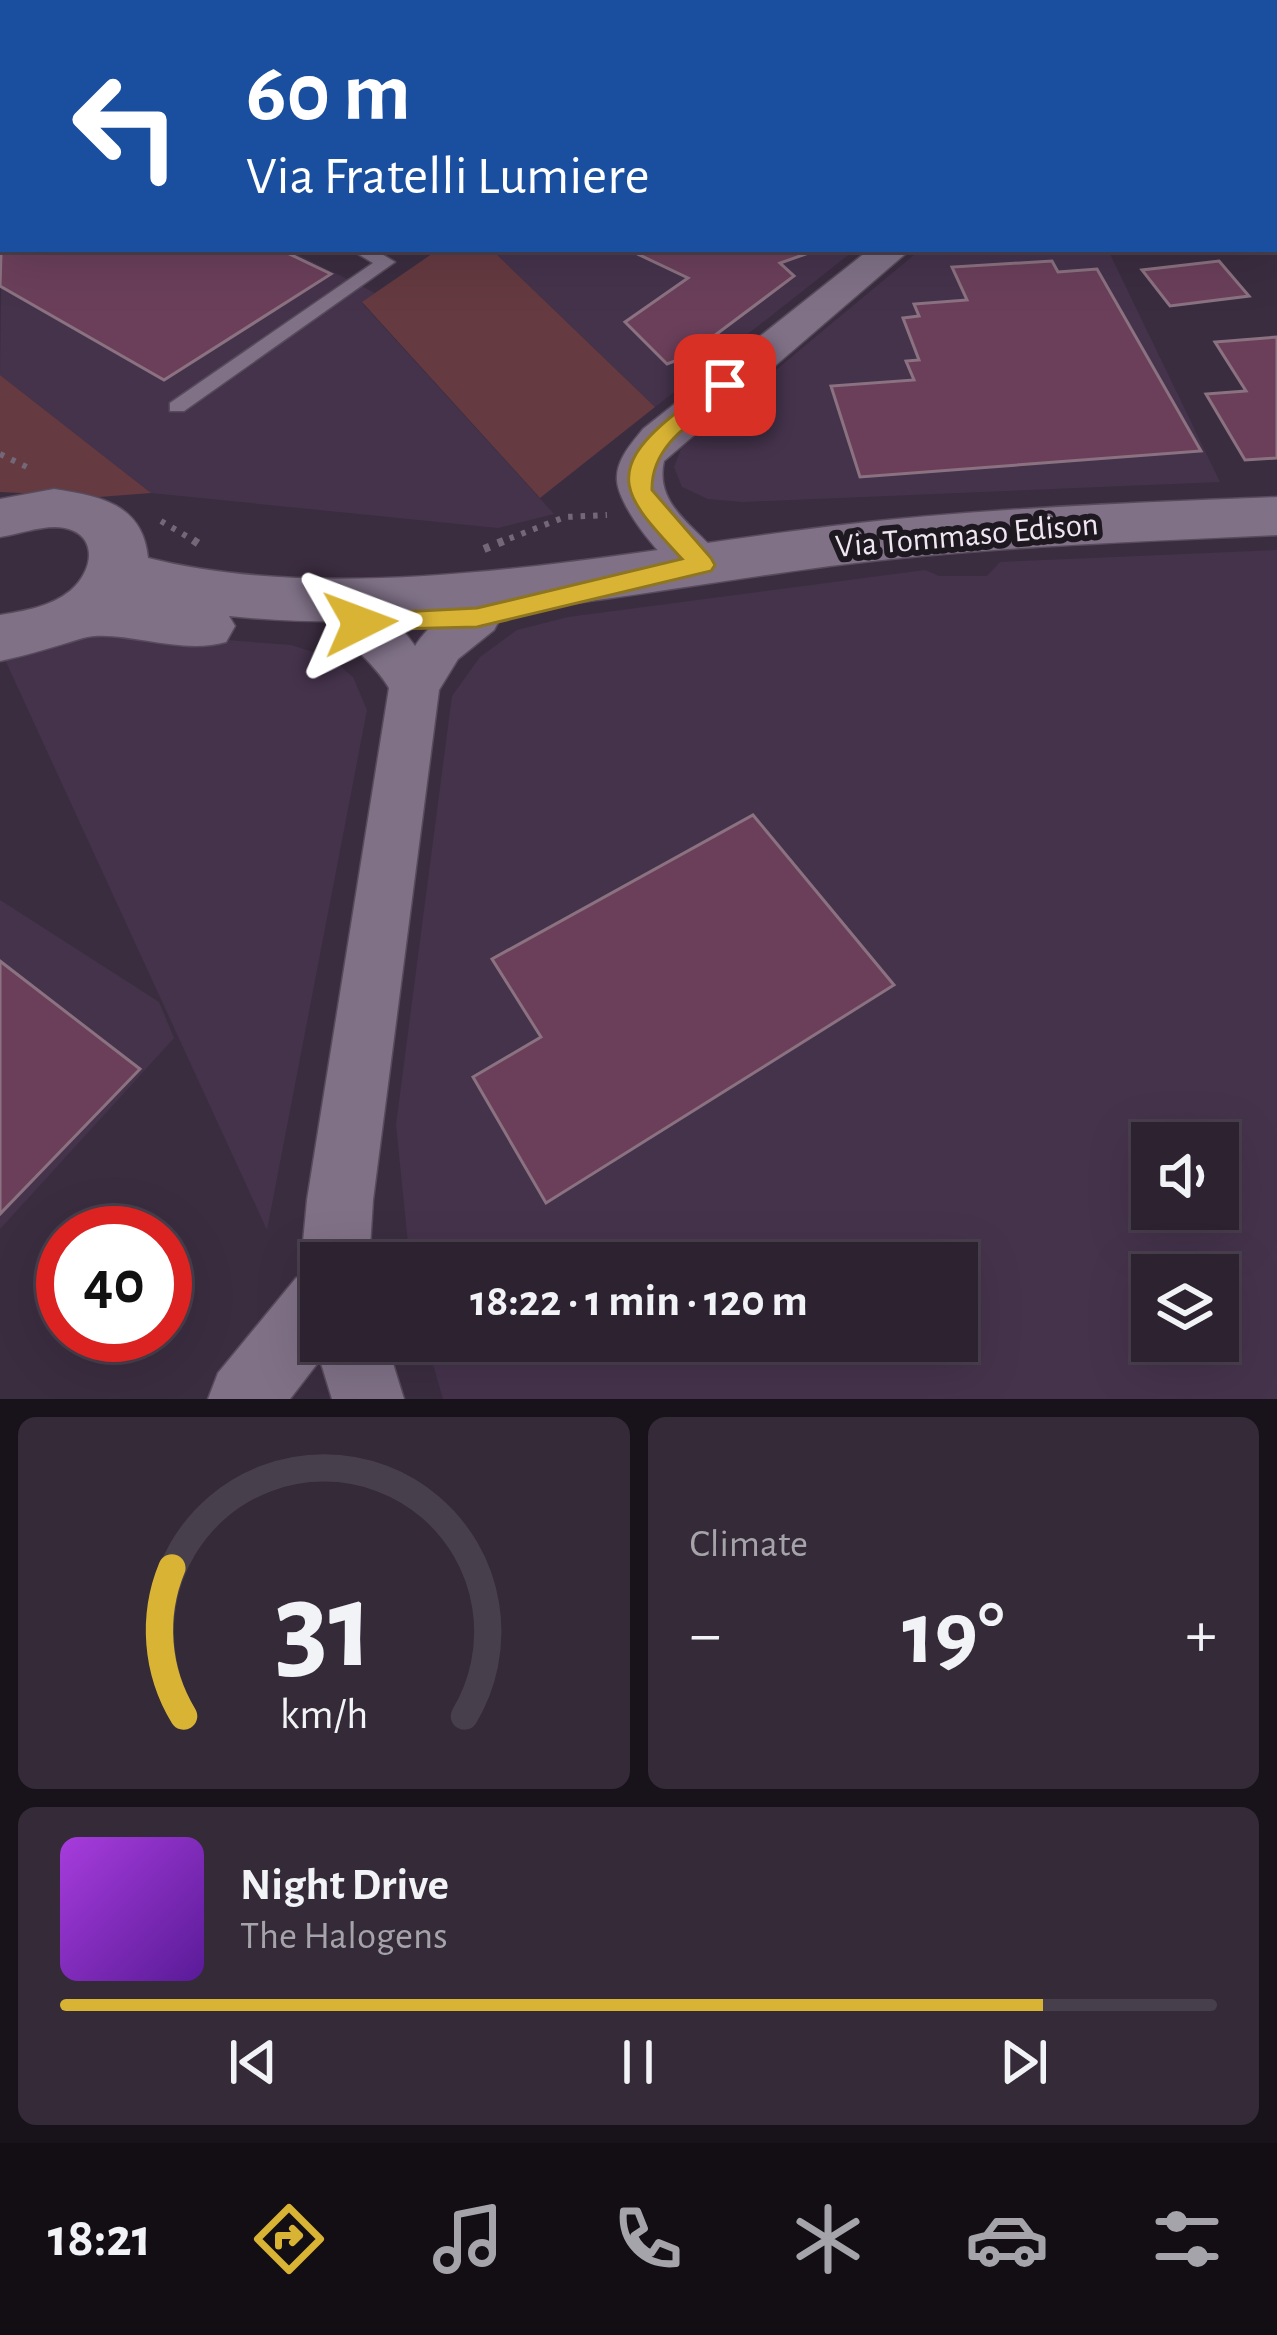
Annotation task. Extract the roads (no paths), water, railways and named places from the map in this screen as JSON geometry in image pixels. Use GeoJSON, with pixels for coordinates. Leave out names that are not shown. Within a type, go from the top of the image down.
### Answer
{"type":"FeatureCollection","features":[{"type":"Feature","properties":{"kind":"street"},"geometry":{"type":"LineString","coordinates":[[680,568],[640,490],[640,464],[658,439],[888,252]]}},
{"type":"Feature","properties":{"kind":"street"},"geometry":{"type":"LineString","coordinates":[[0,638],[54,628],[101,593],[124,551],[117,533],[103,519],[55,507],[9,511]]}},
{"type":"Feature","properties":{"kind":"street","name":"Via Tommaso Edison"},"geometry":{"type":"LineString","coordinates":[[101,593],[200,593],[275,602],[484,593],[840,545],[1025,527],[1277,516]]}},
{"type":"Feature","properties":{"kind":"street","name":"Via Tommaso Edison"},"geometry":{"type":"LineString","coordinates":[[101,593],[210,626],[360,623],[477,617],[680,568]]}},
{"type":"Feature","properties":{"kind":"street"},"geometry":{"type":"LineString","coordinates":[[337,1242],[414,688],[440,646],[477,617]]}},
{"type":"Feature","properties":{"kind":"street"},"geometry":{"type":"LineString","coordinates":[[360,623],[392,651],[414,688]]}},
{"type":"Feature","properties":{"kind":"street"},"geometry":{"type":"LineString","coordinates":[[244,1399],[300,1329]]}},
{"type":"Feature","properties":{"kind":"street"},"geometry":{"type":"LineString","coordinates":[[357,1362],[368,1399]]}},
{"type":"Feature","properties":{"kind":"lane"},"geometry":{"type":"LineString","coordinates":[[177,406],[386,262],[364,252]]}}]}
